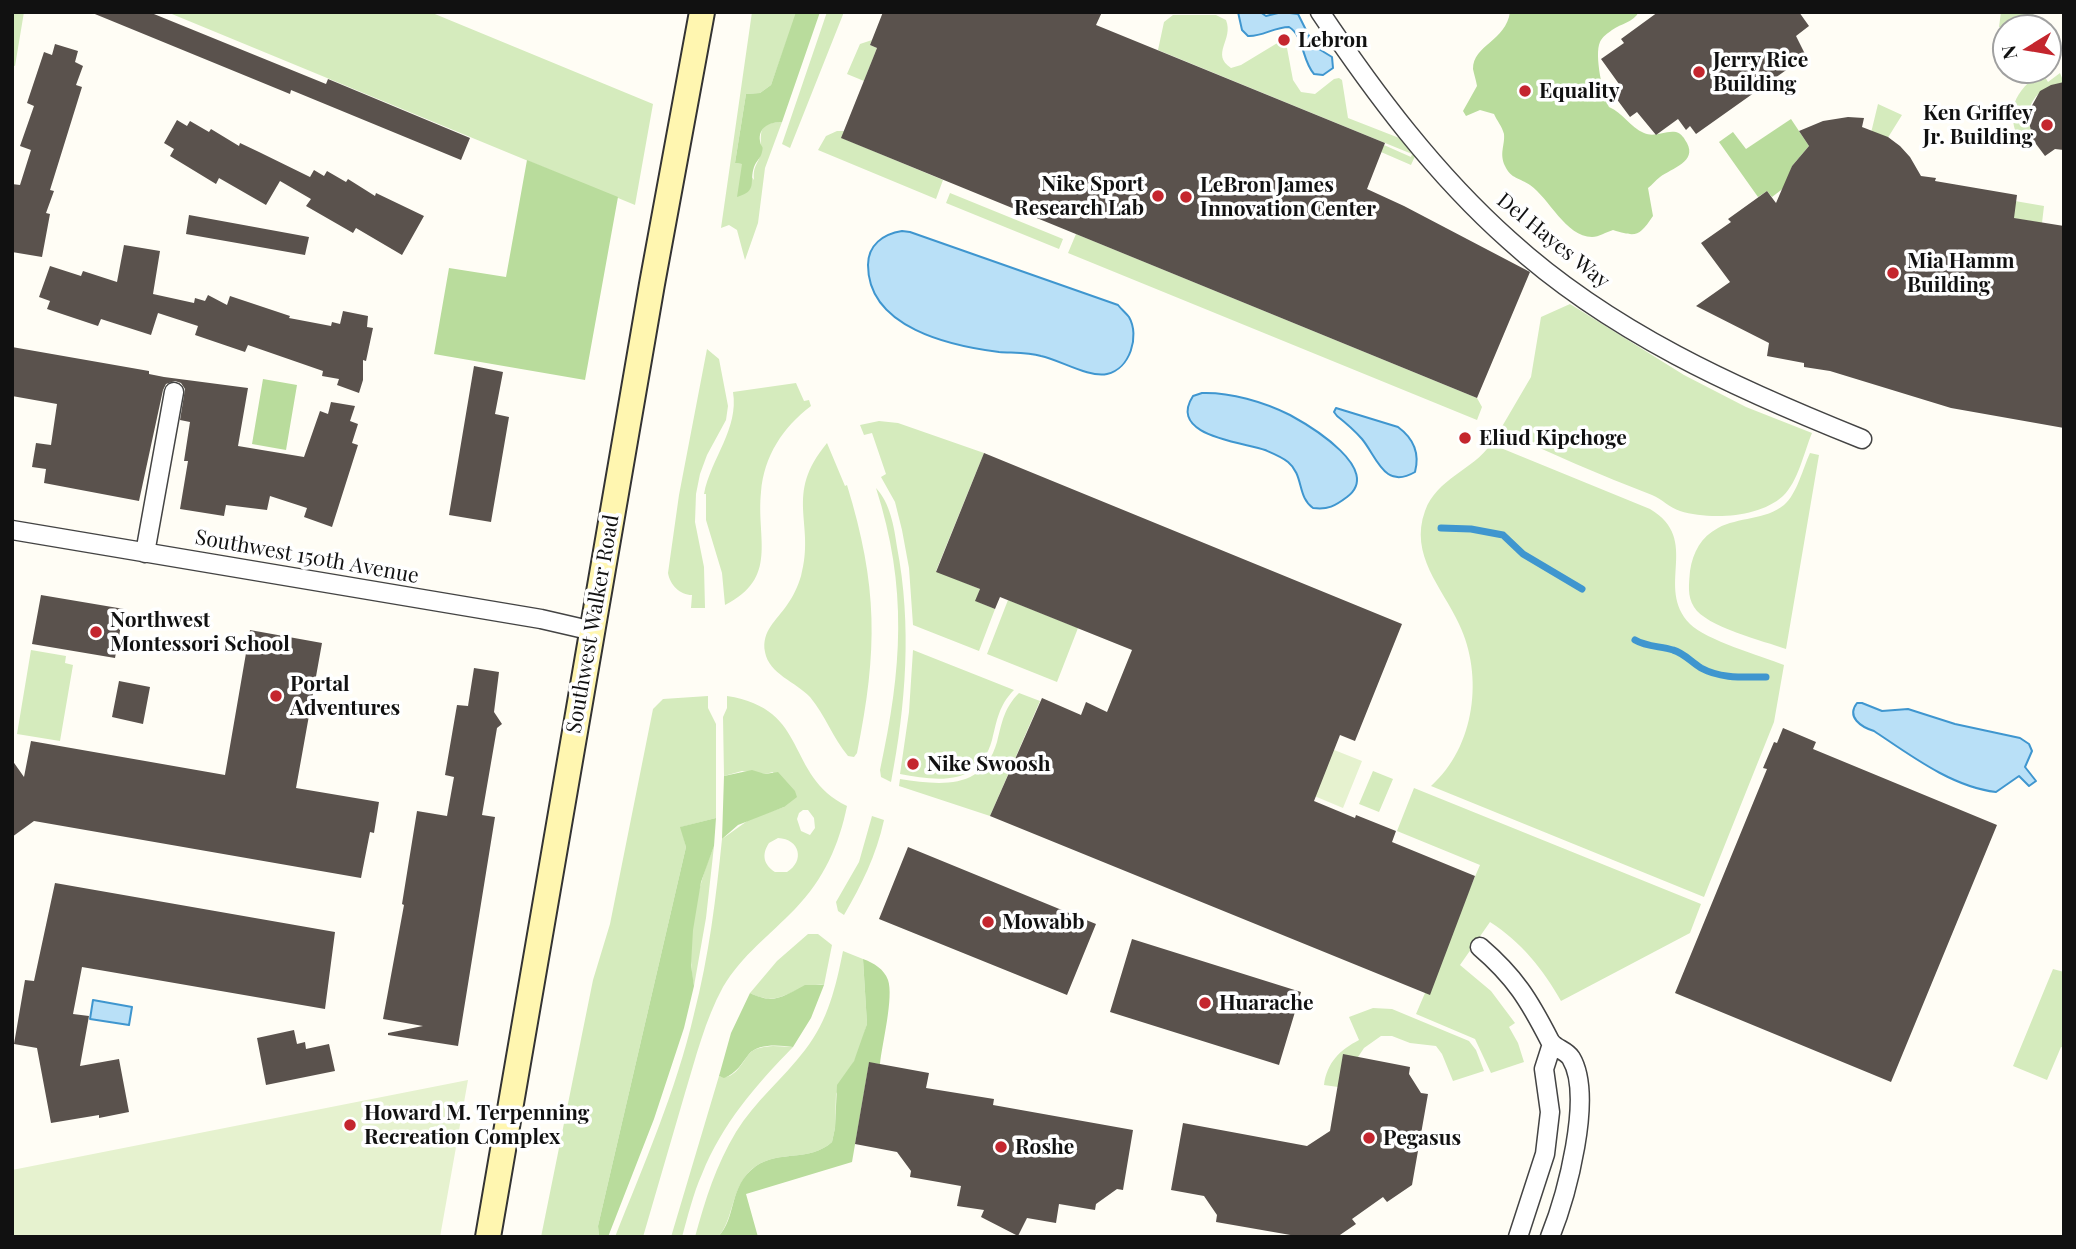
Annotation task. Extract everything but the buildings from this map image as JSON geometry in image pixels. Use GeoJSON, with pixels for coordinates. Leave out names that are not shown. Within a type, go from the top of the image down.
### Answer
{"type":"FeatureCollection","features":[{"type":"Feature","properties":{"kind":"main road","name":"Southwest Walker Road"},"geometry":{"type":"LineString","coordinates":[[488,1237],[652,284],[702,12]]}},
{"type":"Feature","properties":{"kind":"street","name":"Del Hayes Way"},"geometry":{"type":"LineString","coordinates":[[1320,12],[1357,67],[1403,126],[1453,185],[1509,241],[1569,288],[1665,349],[1750,393],[1862,439]]}},
{"type":"Feature","properties":{"kind":"street"},"geometry":{"type":"LineString","coordinates":[[145,553],[174,392]]}},
{"type":"Feature","properties":{"kind":"street","name":"Southwest 150th Avenue"},"geometry":{"type":"LineString","coordinates":[[12,530],[541,619],[593,631]]}},
{"type":"Feature","properties":{"kind":"street"},"geometry":{"type":"LineString","coordinates":[[1480,947],[1514,979],[1532,1003],[1552,1044],[1570,1057],[1577,1082],[1580,1104],[1577,1139],[1562,1207],[1550,1237]]}},
{"type":"Feature","properties":{"kind":"street"},"geometry":{"type":"LineString","coordinates":[[1518,1237],[1545,1154],[1550,1112],[1544,1069],[1552,1044]]}},
{"type":"Feature","properties":{"kind":"green space"},"geometry":{"type":"Polygon","coordinates":[[[12,12],[24,12],[15,66],[12,65],[12,12]]]}},
{"type":"Feature","properties":{"kind":"green space"},"geometry":{"type":"Polygon","coordinates":[[[167,12],[430,12],[653,104],[635,205],[167,12]]]}},
{"type":"Feature","properties":{"kind":"green space"},"geometry":{"type":"Polygon","coordinates":[[[752,12],[797,12],[771,85],[760,93],[746,94],[735,163],[742,164],[754,180],[761,153],[763,129],[766,125],[782,122],[765,168],[758,223],[745,260],[737,230],[729,225],[721,228],[752,12]]]}},
{"type":"Feature","properties":{"kind":"green space"},"geometry":{"type":"Polygon","coordinates":[[[796,12],[820,12],[782,122],[769,124],[761,132],[763,150],[754,167],[752,185],[748,192],[737,197],[742,164],[735,163],[746,94],[760,93],[771,85],[796,12]]]}},
{"type":"Feature","properties":{"kind":"green space"},"geometry":{"type":"Polygon","coordinates":[[[827,12],[844,12],[790,148],[782,144],[827,12]]]}},
{"type":"Feature","properties":{"kind":"green space"},"geometry":{"type":"Polygon","coordinates":[[[1510,12],[1639,12],[1630,21],[1609,32],[1598,48],[1602,85],[1609,107],[1644,133],[1680,134],[1689,150],[1689,155],[1682,164],[1648,188],[1653,216],[1640,232],[1627,234],[1613,230],[1592,237],[1574,231],[1537,191],[1507,170],[1502,157],[1504,134],[1494,114],[1480,110],[1466,116],[1463,111],[1477,86],[1474,61],[1503,30],[1510,12]]]}},
{"type":"Feature","properties":{"kind":"green space"},"geometry":{"type":"Polygon","coordinates":[[[2001,12],[2037,12],[2034,14],[2001,12]]]}},
{"type":"Feature","properties":{"kind":"green space"},"geometry":{"type":"Polygon","coordinates":[[[1173,15],[1216,15],[1226,20],[1228,27],[1222,57],[1231,68],[1241,65],[1279,42],[1287,48],[1293,80],[1301,92],[1315,94],[1339,78],[1342,80],[1348,118],[1412,143],[1416,154],[1411,165],[1381,152],[1384,145],[1411,157],[1412,154],[1158,50],[1164,22],[1173,15]]]}},
{"type":"Feature","properties":{"kind":"green space"},"geometry":{"type":"Polygon","coordinates":[[[872,40],[870,45],[877,48],[864,81],[847,74],[860,44],[872,40]]]}},
{"type":"Feature","properties":{"kind":"green space"},"geometry":{"type":"Polygon","coordinates":[[[2028,84],[2059,84],[2046,88],[2034,100],[2029,116],[2033,134],[2021,144],[2013,122],[2013,112],[2028,84]]]}},
{"type":"Feature","properties":{"kind":"green space"},"geometry":{"type":"Polygon","coordinates":[[[1878,104],[1902,115],[1884,144],[1870,137],[1878,104]]]}},
{"type":"Feature","properties":{"kind":"green space"},"geometry":{"type":"Polygon","coordinates":[[[1791,119],[1809,146],[1792,166],[1785,187],[1772,197],[1767,191],[1758,197],[1719,142],[1733,132],[1746,149],[1791,119]]]}},
{"type":"Feature","properties":{"kind":"green space"},"geometry":{"type":"Polygon","coordinates":[[[844,131],[842,138],[943,180],[936,199],[818,150],[826,136],[844,131]]]}},
{"type":"Feature","properties":{"kind":"green space"},"geometry":{"type":"Polygon","coordinates":[[[527,160],[618,197],[585,380],[434,354],[449,268],[506,277],[527,160]]]}},
{"type":"Feature","properties":{"kind":"green space"},"geometry":{"type":"Polygon","coordinates":[[[950,193],[1063,239],[1059,249],[946,203],[950,193]]]}},
{"type":"Feature","properties":{"kind":"green space"},"geometry":{"type":"Polygon","coordinates":[[[2015,201],[2044,206],[2042,223],[2012,218],[2015,201]]]}},
{"type":"Feature","properties":{"kind":"green space"},"geometry":{"type":"Polygon","coordinates":[[[1076,234],[1477,398],[1482,407],[1477,420],[1068,253],[1076,234]]]}},
{"type":"Feature","properties":{"kind":"green space"},"geometry":{"type":"Polygon","coordinates":[[[1570,304],[1684,375],[1746,407],[1812,433],[1797,475],[1783,496],[1748,513],[1719,516],[1692,514],[1676,510],[1652,495],[1500,430],[1531,377],[1541,317],[1570,304]]]}},
{"type":"Feature","properties":{"kind":"green space"},"geometry":{"type":"Polygon","coordinates":[[[707,349],[719,359],[728,406],[726,420],[700,474],[696,494],[695,522],[704,567],[705,608],[691,608],[692,595],[676,589],[668,573],[679,495],[707,349]]]}},
{"type":"Feature","properties":{"kind":"green space"},"geometry":{"type":"Polygon","coordinates":[[[263,379],[297,385],[286,450],[252,444],[263,379]]]}},
{"type":"Feature","properties":{"kind":"green space"},"geometry":{"type":"Polygon","coordinates":[[[796,383],[804,401],[809,400],[811,406],[784,433],[766,466],[761,492],[762,541],[759,570],[753,583],[725,605],[722,573],[706,520],[704,494],[732,418],[733,392],[796,383]]]}},
{"type":"Feature","properties":{"kind":"green space"},"geometry":{"type":"Polygon","coordinates":[[[879,421],[898,423],[984,453],[936,571],[980,589],[976,601],[995,609],[979,651],[913,625],[909,568],[895,502],[881,477],[886,474],[872,433],[864,435],[860,425],[879,421]]]}},
{"type":"Feature","properties":{"kind":"green space"},"geometry":{"type":"Polygon","coordinates":[[[827,443],[845,486],[847,485],[857,521],[865,555],[872,618],[869,682],[857,753],[854,757],[848,756],[810,697],[772,666],[764,645],[771,626],[791,598],[801,576],[805,557],[803,494],[814,462],[827,443]]]}},
{"type":"Feature","properties":{"kind":"green space"},"geometry":{"type":"Polygon","coordinates":[[[1491,444],[1650,509],[1665,521],[1673,535],[1676,549],[1676,595],[1680,610],[1690,624],[1721,642],[1784,665],[1774,722],[1704,897],[1431,786],[1446,770],[1466,731],[1473,688],[1467,644],[1424,556],[1421,527],[1425,511],[1438,490],[1491,444]]]}},
{"type":"Feature","properties":{"kind":"green space"},"geometry":{"type":"Polygon","coordinates":[[[1810,453],[1819,455],[1786,649],[1723,627],[1700,614],[1690,599],[1690,571],[1699,546],[1712,532],[1726,524],[1769,513],[1784,505],[1796,488],[1810,453]]]}},
{"type":"Feature","properties":{"kind":"green space"},"geometry":{"type":"Polygon","coordinates":[[[876,488],[885,501],[893,523],[902,576],[906,635],[900,724],[891,782],[881,777],[880,770],[897,663],[897,595],[893,560],[876,488]]]}},
{"type":"Feature","properties":{"kind":"green space"},"geometry":{"type":"Polygon","coordinates":[[[1008,600],[1078,628],[1057,682],[987,654],[1008,600]]]}},
{"type":"Feature","properties":{"kind":"green space"},"geometry":{"type":"Polygon","coordinates":[[[31,650],[66,656],[65,663],[73,665],[60,741],[17,734],[31,650]]]}},
{"type":"Feature","properties":{"kind":"green space"},"geometry":{"type":"Polygon","coordinates":[[[913,650],[1014,690],[1002,707],[986,755],[967,773],[942,779],[900,774],[909,712],[913,650]]]}},
{"type":"Feature","properties":{"kind":"green space"},"geometry":{"type":"Polygon","coordinates":[[[1019,693],[1040,701],[990,816],[899,786],[900,779],[930,783],[958,781],[981,769],[990,758],[1007,710],[1019,693]]]}},
{"type":"Feature","properties":{"kind":"green space"},"geometry":{"type":"Polygon","coordinates":[[[708,696],[708,708],[716,724],[716,818],[681,827],[686,847],[598,1226],[599,1237],[541,1237],[593,980],[610,924],[653,709],[663,699],[708,696]]]}},
{"type":"Feature","properties":{"kind":"green space"},"geometry":{"type":"Polygon","coordinates":[[[727,696],[754,703],[772,714],[785,728],[813,778],[827,793],[847,806],[835,848],[814,886],[739,965],[723,987],[697,1052],[643,1237],[615,1237],[659,1127],[687,1043],[708,949],[722,839],[750,819],[784,807],[773,772],[765,774],[742,771],[724,776],[723,717],[727,708],[727,696]],[[803,810],[797,819],[801,831],[810,835],[815,828],[814,818],[808,810],[803,810]],[[778,838],[769,843],[765,859],[775,872],[787,872],[796,862],[798,851],[791,842],[778,838]]]}},
{"type":"Feature","properties":{"kind":"green space"},"geometry":{"type":"Polygon","coordinates":[[[1256,719],[1362,761],[1343,808],[1238,764],[1256,719]]]}},
{"type":"Feature","properties":{"kind":"green space"},"geometry":{"type":"Polygon","coordinates":[[[752,770],[765,774],[778,772],[797,797],[784,807],[738,825],[722,839],[724,776],[752,770]]]}},
{"type":"Feature","properties":{"kind":"green space"},"geometry":{"type":"Polygon","coordinates":[[[1373,771],[1393,779],[1379,812],[1359,804],[1373,771]]]}},
{"type":"Feature","properties":{"kind":"green space"},"geometry":{"type":"Polygon","coordinates":[[[1414,788],[1701,904],[1690,933],[1561,1001],[1530,957],[1512,938],[1490,922],[1460,965],[1491,991],[1515,1023],[1509,1027],[1524,1062],[1491,1073],[1475,1039],[1416,1014],[1480,865],[1397,831],[1414,788]]]}},
{"type":"Feature","properties":{"kind":"green space"},"geometry":{"type":"Polygon","coordinates":[[[872,816],[884,820],[881,833],[868,869],[844,915],[838,911],[836,902],[859,862],[872,816]]]}},
{"type":"Feature","properties":{"kind":"green space"},"geometry":{"type":"Polygon","coordinates":[[[716,818],[714,846],[701,882],[693,930],[691,965],[694,986],[684,1028],[654,1119],[608,1237],[599,1237],[598,1226],[686,847],[680,827],[716,818]]]}},
{"type":"Feature","properties":{"kind":"green space"},"geometry":{"type":"Polygon","coordinates":[[[714,846],[706,918],[694,986],[691,951],[694,915],[697,897],[714,846]]]}},
{"type":"Feature","properties":{"kind":"green space"},"geometry":{"type":"Polygon","coordinates":[[[808,934],[818,934],[832,945],[824,985],[804,987],[771,998],[750,993],[777,961],[808,934]]]}},
{"type":"Feature","properties":{"kind":"green space"},"geometry":{"type":"Polygon","coordinates":[[[843,951],[863,959],[867,1024],[858,1054],[836,1094],[832,1142],[814,1152],[775,1158],[756,1166],[741,1182],[727,1221],[718,1237],[695,1237],[712,1183],[736,1132],[805,1050],[820,1027],[834,990],[843,951]]]}},
{"type":"Feature","properties":{"kind":"green space"},"geometry":{"type":"Polygon","coordinates":[[[863,959],[884,973],[888,980],[890,997],[880,1064],[869,1063],[852,1162],[746,1194],[758,1237],[718,1237],[728,1221],[741,1183],[756,1166],[775,1158],[814,1152],[832,1142],[837,1085],[854,1061],[867,1024],[863,959]]]}},
{"type":"Feature","properties":{"kind":"green space"},"geometry":{"type":"Polygon","coordinates":[[[2053,969],[2064,972],[2064,1048],[2061,1047],[2047,1080],[2013,1066],[2053,969]]]}},
{"type":"Feature","properties":{"kind":"green space"},"geometry":{"type":"Polygon","coordinates":[[[805,985],[824,985],[811,1018],[793,1047],[763,1046],[753,1050],[732,1074],[724,1078],[719,1076],[731,1033],[750,993],[758,997],[779,998],[805,985]]]}},
{"type":"Feature","properties":{"kind":"green space"},"geometry":{"type":"Polygon","coordinates":[[[1373,1008],[1392,1009],[1469,1041],[1476,1050],[1484,1071],[1453,1081],[1436,1046],[1381,1036],[1364,1048],[1338,1087],[1324,1085],[1331,1063],[1359,1040],[1349,1017],[1373,1008]]]}},
{"type":"Feature","properties":{"kind":"green space"},"geometry":{"type":"Polygon","coordinates":[[[773,1046],[793,1047],[753,1091],[719,1138],[699,1182],[682,1237],[671,1237],[719,1076],[733,1074],[755,1050],[773,1046]]]}},
{"type":"Feature","properties":{"kind":"green space","name":"Howard M. Terpenning Recreation Complex"},"geometry":{"type":"Polygon","coordinates":[[[468,1080],[440,1237],[12,1237],[12,1170],[468,1080]]]}},
{"type":"Feature","properties":{"kind":"water"},"geometry":{"type":"Polygon","coordinates":[[[1238,12],[1260,12],[1266,16],[1282,12],[1298,14],[1314,46],[1332,57],[1333,68],[1323,75],[1314,74],[1298,36],[1289,27],[1248,36],[1242,30],[1238,12]]]}},
{"type":"Feature","properties":{"kind":"water"},"geometry":{"type":"Polygon","coordinates":[[[902,231],[1118,305],[1129,317],[1132,325],[1133,342],[1127,359],[1115,371],[1100,375],[1036,355],[958,345],[916,330],[897,319],[882,304],[872,287],[868,265],[871,252],[878,242],[902,231]]]}},
{"type":"Feature","properties":{"kind":"water"},"geometry":{"type":"Polygon","coordinates":[[[1202,393],[1224,394],[1258,402],[1300,421],[1327,439],[1351,462],[1356,474],[1356,486],[1347,497],[1335,505],[1313,508],[1305,498],[1293,467],[1286,460],[1265,450],[1225,440],[1198,429],[1190,420],[1188,409],[1193,396],[1202,393]]]}},
{"type":"Feature","properties":{"kind":"water"},"geometry":{"type":"Polygon","coordinates":[[[1336,408],[1398,427],[1414,446],[1417,458],[1415,472],[1396,477],[1382,469],[1362,439],[1337,416],[1334,412],[1336,408]]]}},
{"type":"Feature","properties":{"kind":"water"},"geometry":{"type":"Polygon","coordinates":[[[1857,703],[1882,711],[1908,709],[1955,724],[2020,738],[2029,744],[2032,751],[2025,767],[2036,781],[2029,786],[2019,776],[1996,792],[1963,784],[1917,760],[1856,721],[1853,713],[1857,703]]]}},
{"type":"Feature","properties":{"kind":"water"},"geometry":{"type":"Polygon","coordinates":[[[93,1000],[132,1007],[129,1025],[90,1019],[93,1000]]]}},
{"type":"Feature","properties":{"kind":"waterway"},"geometry":{"type":"LineString","coordinates":[[1441,528],[1471,529],[1503,535],[1523,554],[1582,589]]}},
{"type":"Feature","properties":{"kind":"waterway"},"geometry":{"type":"LineString","coordinates":[[1635,640],[1677,651],[1701,668],[1716,674],[1766,677]]}},
{"type":"Feature","properties":{"kind":"place","name":"Lebron"},"geometry":{"type":"Point","coordinates":[1284,40]}},
{"type":"Feature","properties":{"kind":"place","name":"Jerry Rice Building"},"geometry":{"type":"Point","coordinates":[1699,72]}},
{"type":"Feature","properties":{"kind":"place","name":"Equality"},"geometry":{"type":"Point","coordinates":[1525,91]}},
{"type":"Feature","properties":{"kind":"place","name":"Ken Griffey Jr. Building"},"geometry":{"type":"Point","coordinates":[2047,125]}},
{"type":"Feature","properties":{"kind":"place","name":"Nike Sport Research Lab"},"geometry":{"type":"Point","coordinates":[1158,196]}},
{"type":"Feature","properties":{"kind":"place","name":"LeBron James Innovation Center"},"geometry":{"type":"Point","coordinates":[1186,197]}},
{"type":"Feature","properties":{"kind":"place","name":"Mia Hamm Building"},"geometry":{"type":"Point","coordinates":[1893,273]}},
{"type":"Feature","properties":{"kind":"place","name":"Eliud Kipchoge"},"geometry":{"type":"Point","coordinates":[1465,438]}},
{"type":"Feature","properties":{"kind":"place","name":"Northwest Montessori School"},"geometry":{"type":"Point","coordinates":[96,632]}},
{"type":"Feature","properties":{"kind":"place","name":"Portal Adventures"},"geometry":{"type":"Point","coordinates":[276,696]}},
{"type":"Feature","properties":{"kind":"place","name":"Nike Swoosh"},"geometry":{"type":"Point","coordinates":[913,764]}},
{"type":"Feature","properties":{"kind":"place","name":"Mowabb"},"geometry":{"type":"Point","coordinates":[988,922]}},
{"type":"Feature","properties":{"kind":"place","name":"Huarache"},"geometry":{"type":"Point","coordinates":[1205,1003]}},
{"type":"Feature","properties":{"kind":"place","name":"Howard M. Terpenning Recreation Complex"},"geometry":{"type":"Point","coordinates":[350,1125]}},
{"type":"Feature","properties":{"kind":"place","name":"Pegasus"},"geometry":{"type":"Point","coordinates":[1369,1138]}},
{"type":"Feature","properties":{"kind":"place","name":"Roshe"},"geometry":{"type":"Point","coordinates":[1001,1147]}}]}
